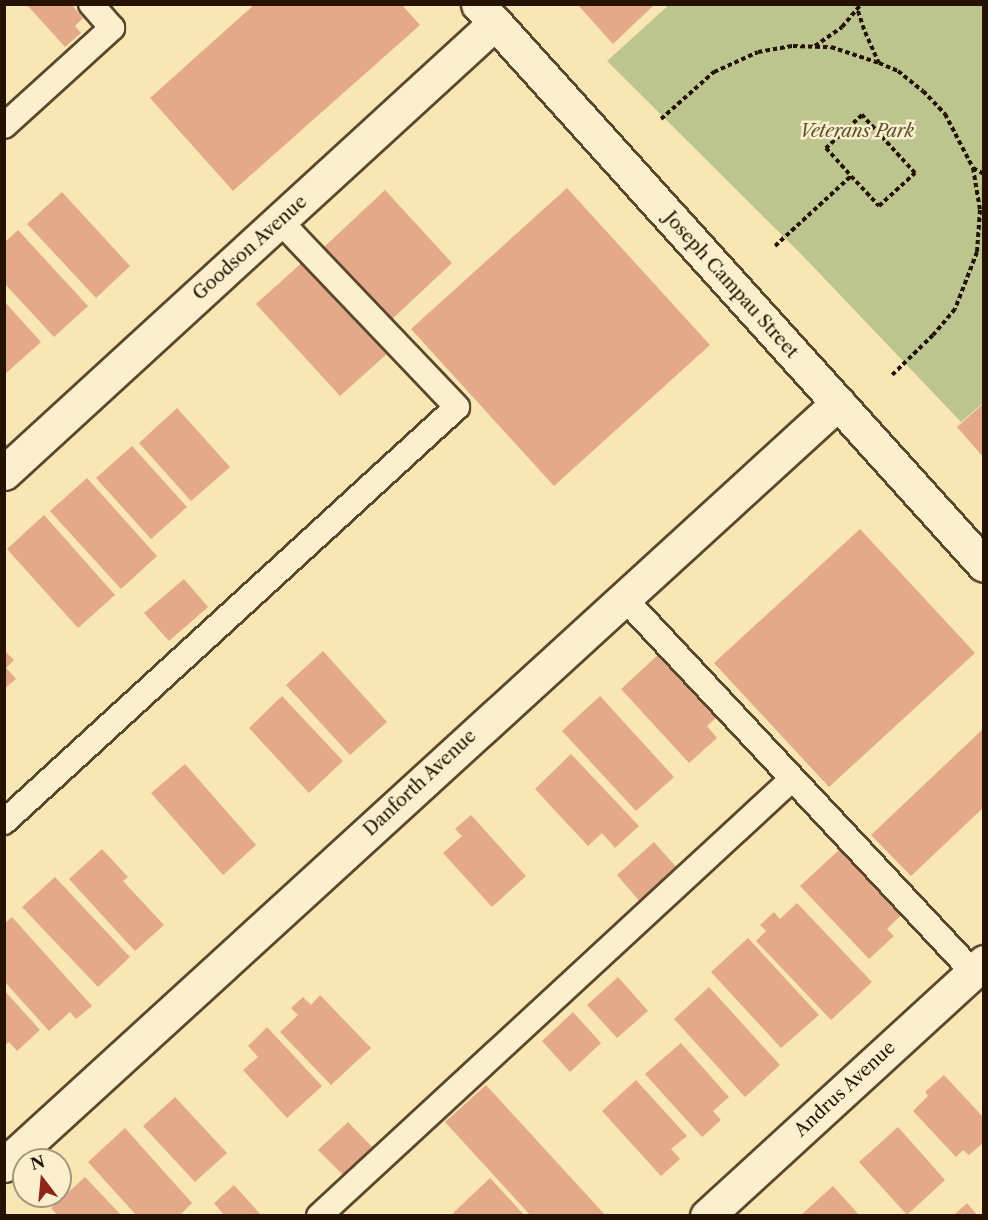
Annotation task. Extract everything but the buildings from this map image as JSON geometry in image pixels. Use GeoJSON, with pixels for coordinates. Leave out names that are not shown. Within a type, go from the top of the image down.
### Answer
{"type":"FeatureCollection","features":[{"type":"Feature","properties":{"kind":"street","name":"Goodson Avenue"},"geometry":{"type":"LineString","coordinates":[[4,473],[280,221],[487,14]]}},
{"type":"Feature","properties":{"kind":"street","name":"Joseph Campau Street"},"geometry":{"type":"LineString","coordinates":[[487,14],[984,565]]}},
{"type":"Feature","properties":{"kind":"street","name":"Danforth Avenue"},"geometry":{"type":"LineString","coordinates":[[4,1165],[623,597],[838,403]]}},
{"type":"Feature","properties":{"kind":"street","name":"Andrus Avenue"},"geometry":{"type":"LineString","coordinates":[[707,1215],[978,967]]}},
{"type":"Feature","properties":{"kind":"lane"},"geometry":{"type":"LineString","coordinates":[[4,126],[112,28],[91,4]]}},
{"type":"Feature","properties":{"kind":"lane"},"geometry":{"type":"LineString","coordinates":[[4,822],[457,407],[280,221]]}},
{"type":"Feature","properties":{"kind":"lane"},"geometry":{"type":"LineString","coordinates":[[623,597],[792,779],[978,967]]}},
{"type":"Feature","properties":{"kind":"lane"},"geometry":{"type":"LineString","coordinates":[[320,1215],[792,779]]}},
{"type":"Feature","properties":{"kind":"path"},"geometry":{"type":"LineString","coordinates":[[815,47],[832,36],[858,11],[861,4]]}},
{"type":"Feature","properties":{"kind":"path"},"geometry":{"type":"LineString","coordinates":[[858,11],[864,32],[879,63]]}},
{"type":"Feature","properties":{"kind":"path"},"geometry":{"type":"LineString","coordinates":[[660,119],[714,72],[758,52],[793,46],[831,47],[898,71],[945,114],[973,168],[980,210],[977,252],[955,309],[933,335],[892,375]]}},
{"type":"Feature","properties":{"kind":"path"},"geometry":{"type":"LineString","coordinates":[[862,115],[915,172],[879,206],[851,176],[826,148],[862,115]]}},
{"type":"Feature","properties":{"kind":"path"},"geometry":{"type":"LineString","coordinates":[[973,168],[984,174]]}},
{"type":"Feature","properties":{"kind":"path"},"geometry":{"type":"LineString","coordinates":[[775,246],[851,176]]}},
{"type":"Feature","properties":{"kind":"path"},"geometry":{"type":"LineString","coordinates":[[979,228],[984,223]]}},
{"type":"Feature","properties":{"kind":"green space","name":"Veterans Park"},"geometry":{"type":"Polygon","coordinates":[[[670,4],[983,5],[983,403],[961,422],[803,256],[607,61],[670,4]]]}}]}
